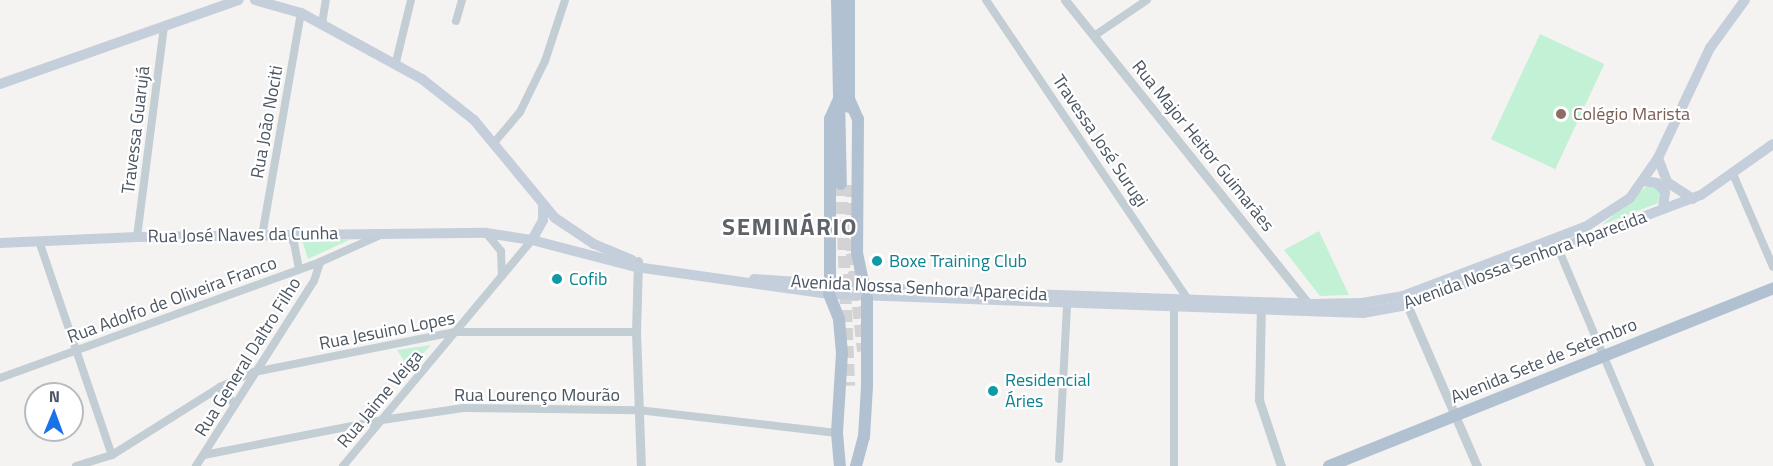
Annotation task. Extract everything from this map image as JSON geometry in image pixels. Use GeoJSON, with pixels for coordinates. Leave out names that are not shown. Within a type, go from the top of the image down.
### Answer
{"type":"FeatureCollection","features":[{"type":"Feature","properties":{"kind":"main road"},"geometry":{"type":"LineString","coordinates":[[0,84],[164,27],[227,1],[239,0]]}},
{"type":"Feature","properties":{"kind":"main road","name":"Avenida Nossa Senhora Aparecida"},"geometry":{"type":"LineString","coordinates":[[255,0],[301,13],[396,62],[451,100],[493,144],[543,207],[580,236],[637,264],[865,292],[1174,308],[1260,306]]}},
{"type":"Feature","properties":{"kind":"main road"},"geometry":{"type":"LineString","coordinates":[[837,0],[844,99],[846,185]]}},
{"type":"Feature","properties":{"kind":"main road"},"geometry":{"type":"LineString","coordinates":[[841,466],[837,433],[842,353],[839,319],[830,289],[830,120],[844,99],[849,0]]}},
{"type":"Feature","properties":{"kind":"main road","name":"Avenida Nossa Senhora Aparecida"},"geometry":{"type":"LineString","coordinates":[[1406,300],[1587,226],[1621,205],[1644,181],[1658,158],[1710,48],[1745,0]]}},
{"type":"Feature","properties":{"kind":"main road"},"geometry":{"type":"LineString","coordinates":[[844,99],[858,118],[857,253],[865,292],[867,386],[864,437],[855,466]]}},
{"type":"Feature","properties":{"kind":"main road","name":"Avenida Nossa Senhora Aparecida"},"geometry":{"type":"LineString","coordinates":[[865,292],[1188,299],[1312,309],[1406,300],[1558,248],[1693,198],[1733,174],[1773,144]]}},
{"type":"Feature","properties":{"kind":"main road"},"geometry":{"type":"LineString","coordinates":[[1658,158],[1667,182],[1693,198]]}},
{"type":"Feature","properties":{"kind":"main road"},"geometry":{"type":"LineString","coordinates":[[1644,181],[1658,183],[1665,192],[1663,209]]}},
{"type":"Feature","properties":{"kind":"main road"},"geometry":{"type":"LineString","coordinates":[[532,240],[543,220],[543,207]]}},
{"type":"Feature","properties":{"kind":"main road","name":"Rua José Naves da Cunha"},"geometry":{"type":"LineString","coordinates":[[0,243],[137,237],[486,233],[532,240],[637,264]]}},
{"type":"Feature","properties":{"kind":"main road","name":"Avenida Sete de Setembro"},"geometry":{"type":"LineString","coordinates":[[1329,466],[1773,288]]}},
{"type":"Feature","properties":{"kind":"main road"},"geometry":{"type":"LineString","coordinates":[[841,466],[855,386],[855,466]]}},
{"type":"Feature","properties":{"kind":"street"},"geometry":{"type":"LineString","coordinates":[[322,24],[326,0]]}},
{"type":"Feature","properties":{"kind":"street"},"geometry":{"type":"LineString","coordinates":[[396,62],[411,0]]}},
{"type":"Feature","properties":{"kind":"street"},"geometry":{"type":"LineString","coordinates":[[456,21],[462,0]]}},
{"type":"Feature","properties":{"kind":"street"},"geometry":{"type":"LineString","coordinates":[[493,144],[520,112],[545,61],[565,0]]}},
{"type":"Feature","properties":{"kind":"street","name":"Travessa José Surugi"},"geometry":{"type":"LineString","coordinates":[[986,0],[1188,299]]}},
{"type":"Feature","properties":{"kind":"street","name":"Rua Major Heitor Guimarães"},"geometry":{"type":"LineString","coordinates":[[1065,0],[1312,309]]}},
{"type":"Feature","properties":{"kind":"street"},"geometry":{"type":"LineString","coordinates":[[1094,36],[1147,0]]}},
{"type":"Feature","properties":{"kind":"street","name":"Rua João Nociti"},"geometry":{"type":"LineString","coordinates":[[262,236],[301,13]]}},
{"type":"Feature","properties":{"kind":"street","name":"Travessa Guarujá"},"geometry":{"type":"LineString","coordinates":[[137,237],[164,27]]}},
{"type":"Feature","properties":{"kind":"street"},"geometry":{"type":"LineString","coordinates":[[1733,174],[1773,267]]}},
{"type":"Feature","properties":{"kind":"street","name":"Rua Adolfo de Oliveira Franco"},"geometry":{"type":"LineString","coordinates":[[0,378],[320,262],[386,233]]}},
{"type":"Feature","properties":{"kind":"street"},"geometry":{"type":"LineString","coordinates":[[486,233],[501,251],[502,276]]}},
{"type":"Feature","properties":{"kind":"street"},"geometry":{"type":"LineString","coordinates":[[288,235],[294,243],[299,268]]}},
{"type":"Feature","properties":{"kind":"street","name":"Rua Jaime Veiga"},"geometry":{"type":"LineString","coordinates":[[343,466],[532,240]]}},
{"type":"Feature","properties":{"kind":"street"},"geometry":{"type":"LineString","coordinates":[[39,241],[112,455]]}},
{"type":"Feature","properties":{"kind":"street"},"geometry":{"type":"LineString","coordinates":[[1558,248],[1650,466]]}},
{"type":"Feature","properties":{"kind":"street","name":"Rua General Daltro Filho"},"geometry":{"type":"LineString","coordinates":[[196,466],[314,281],[320,262]]}},
{"type":"Feature","properties":{"kind":"street"},"geometry":{"type":"LineString","coordinates":[[637,264],[636,332],[641,466]]}},
{"type":"Feature","properties":{"kind":"street"},"geometry":{"type":"LineString","coordinates":[[1406,300],[1477,466]]}},
{"type":"Feature","properties":{"kind":"street"},"geometry":{"type":"LineString","coordinates":[[1059,459],[1067,304]]}},
{"type":"Feature","properties":{"kind":"street"},"geometry":{"type":"LineString","coordinates":[[1260,306],[1258,400],[1281,466]]}},
{"type":"Feature","properties":{"kind":"street"},"geometry":{"type":"LineString","coordinates":[[1174,308],[1174,466]]}},
{"type":"Feature","properties":{"kind":"street","name":"Rua Jesuino Lopes"},"geometry":{"type":"LineString","coordinates":[[76,466],[112,455],[220,387],[254,372],[455,332],[636,332]]}},
{"type":"Feature","properties":{"kind":"street"},"geometry":{"type":"LineString","coordinates":[[220,387],[235,405]]}},
{"type":"Feature","properties":{"kind":"street","name":"Rua Lourenço Mourão"},"geometry":{"type":"LineString","coordinates":[[204,455],[382,420],[463,408],[638,410],[837,433]]}},
{"type":"Feature","properties":{"kind":"green space"},"geometry":{"type":"Polygon","coordinates":[[[1540,34],[1604,64],[1555,169],[1491,139],[1540,34]]]}},
{"type":"Feature","properties":{"kind":"green space"},"geometry":{"type":"Polygon","coordinates":[[[1647,186],[1660,189],[1658,203],[1602,225],[1647,186]]]}},
{"type":"Feature","properties":{"kind":"green space"},"geometry":{"type":"Polygon","coordinates":[[[1319,231],[1349,295],[1320,296],[1284,250],[1319,231]]]}},
{"type":"Feature","properties":{"kind":"green space"},"geometry":{"type":"Polygon","coordinates":[[[301,237],[349,240],[308,259],[301,237]]]}},
{"type":"Feature","properties":{"kind":"green space"},"geometry":{"type":"Polygon","coordinates":[[[431,345],[409,369],[397,350],[431,345]]]}},
{"type":"Feature","properties":{"kind":"tunnel"},"geometry":{"type":"LineString","coordinates":[[841,184],[849,386]]}},
{"type":"Feature","properties":{"kind":"tunnel"},"geometry":{"type":"LineString","coordinates":[[851,185],[852,253],[863,351]]}},
{"type":"Feature","properties":{"kind":"place","name":"Colégio Marista"},"geometry":{"type":"Point","coordinates":[1561,114]}},
{"type":"Feature","properties":{"kind":"place","name":"Boxe Training Club"},"geometry":{"type":"Point","coordinates":[877,261]}},
{"type":"Feature","properties":{"kind":"place","name":"Cofib"},"geometry":{"type":"Point","coordinates":[557,279]}},
{"type":"Feature","properties":{"kind":"place","name":"Residencial Áries"},"geometry":{"type":"Point","coordinates":[993,391]}},
{"type":"Feature","properties":{"kind":"district","name":"SEMINÁRIO"},"geometry":{"type":"Point","coordinates":[790,227]}}]}
